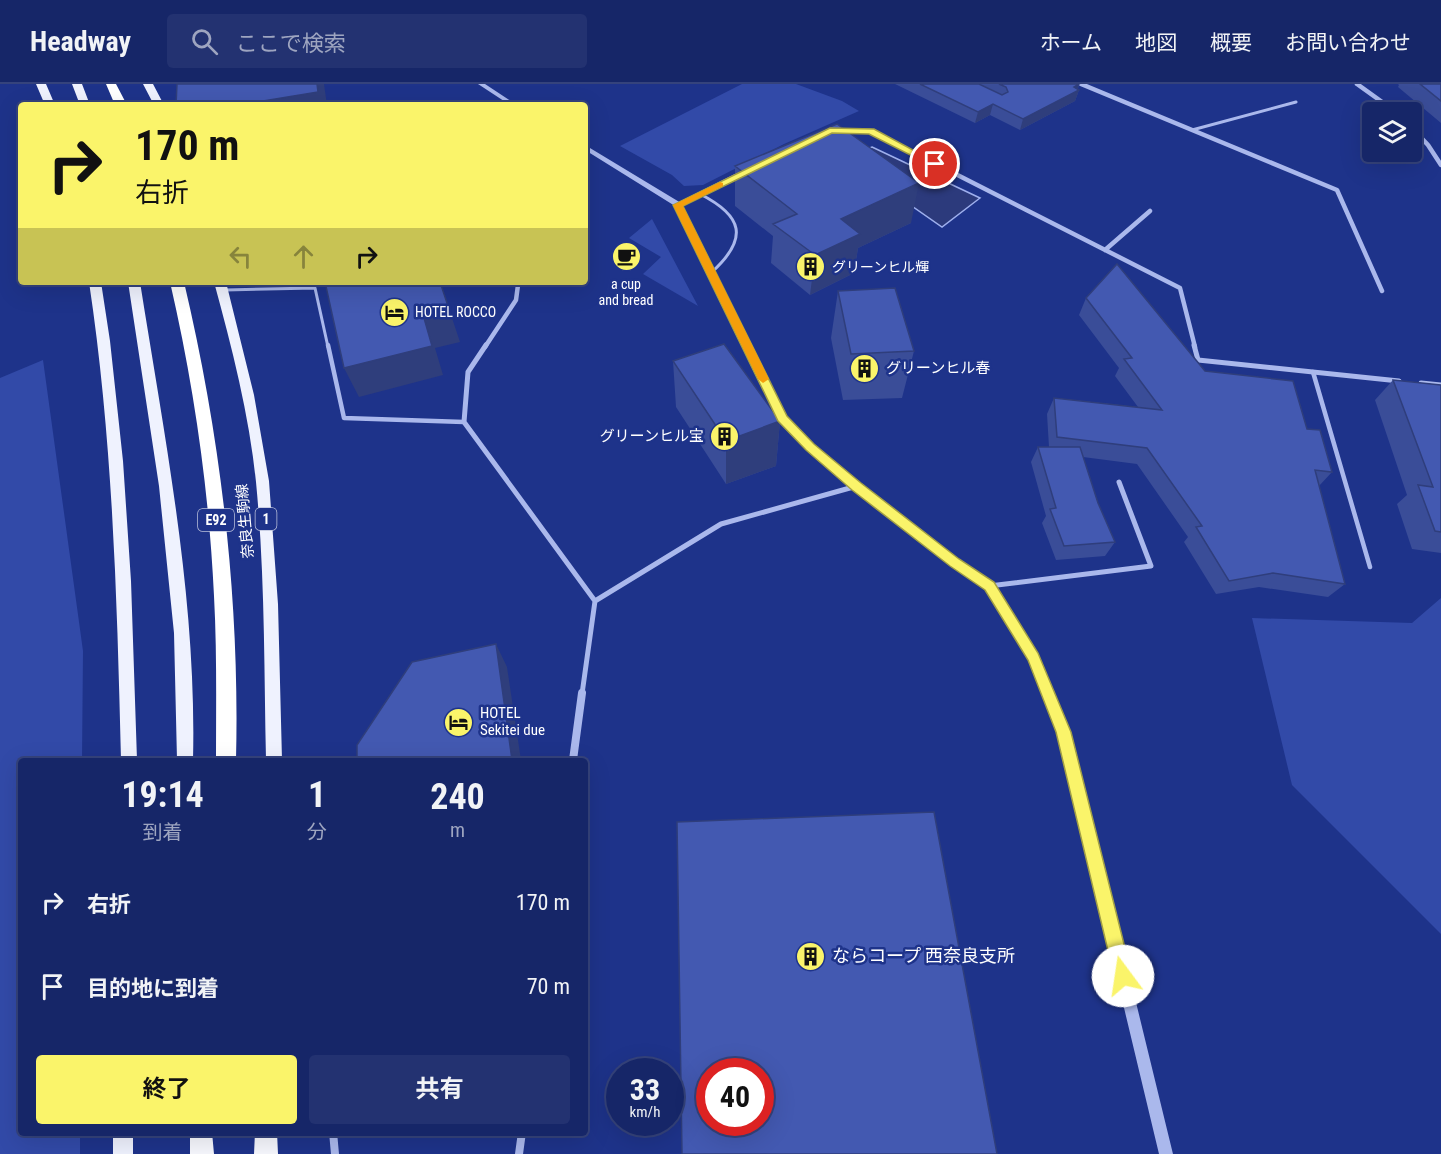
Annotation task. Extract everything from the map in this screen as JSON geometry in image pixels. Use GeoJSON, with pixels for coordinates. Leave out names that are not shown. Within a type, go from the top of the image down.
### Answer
{"type":"FeatureCollection","features":[{"type":"Feature","properties":{"kind":"highway"},"geometry":{"type":"LineString","coordinates":[[111,84],[120,102]]}},
{"type":"Feature","properties":{"kind":"highway","name":"E92"},"geometry":{"type":"LineString","coordinates":[[178,285],[189,332],[210,462],[223,597],[226,758]]}},
{"type":"Feature","properties":{"kind":"highway"},"geometry":{"type":"LineString","coordinates":[[201,1136],[202,1154]]}},
{"type":"Feature","properties":{"kind":"highway"},"geometry":{"type":"LineString","coordinates":[[266,1136],[266,1154]]}},
{"type":"Feature","properties":{"kind":"main road"},"geometry":{"type":"LineString","coordinates":[[41,84],[49,102]]}},
{"type":"Feature","properties":{"kind":"main road"},"geometry":{"type":"LineString","coordinates":[[77,84],[84,102]]}},
{"type":"Feature","properties":{"kind":"main road"},"geometry":{"type":"LineString","coordinates":[[148,84],[157,102]]}},
{"type":"Feature","properties":{"kind":"main road"},"geometry":{"type":"LineString","coordinates":[[95,285],[105,339],[122,529],[129,758]]}},
{"type":"Feature","properties":{"kind":"main road"},"geometry":{"type":"LineString","coordinates":[[135,285],[142,317],[166,486],[182,633],[185,758]]}},
{"type":"Feature","properties":{"kind":"main road","name":"奈良生駒線"},"geometry":{"type":"LineString","coordinates":[[221,286],[238,346],[253,421],[265,508],[271,620],[274,758]]}},
{"type":"Feature","properties":{"kind":"main road"},"geometry":{"type":"LineString","coordinates":[[123,1136],[123,1154]]}},
{"type":"Feature","properties":{"kind":"street"},"geometry":{"type":"LineString","coordinates":[[481,84],[509,102]]}},
{"type":"Feature","properties":{"kind":"street"},"geometry":{"type":"LineString","coordinates":[[1081,84],[1337,190],[1382,291]]}},
{"type":"Feature","properties":{"kind":"street"},"geometry":{"type":"LineString","coordinates":[[1357,84],[1382,102]]}},
{"type":"Feature","properties":{"kind":"street"},"geometry":{"type":"LineString","coordinates":[[830,130],[871,131],[1180,288],[1198,360],[1406,382]]}},
{"type":"Feature","properties":{"kind":"street"},"geometry":{"type":"LineString","coordinates":[[1422,139],[1441,165]]}},
{"type":"Feature","properties":{"kind":"street"},"geometry":{"type":"LineString","coordinates":[[588,149],[678,205],[782,418],[810,447],[857,486],[954,562],[989,586],[1034,657],[1064,732],[1166,1154]]}},
{"type":"Feature","properties":{"kind":"street"},"geometry":{"type":"LineString","coordinates":[[678,205],[750,170]]}},
{"type":"Feature","properties":{"kind":"street"},"geometry":{"type":"LineString","coordinates":[[1105,250],[1150,211]]}},
{"type":"Feature","properties":{"kind":"street"},"geometry":{"type":"LineString","coordinates":[[518,285],[516,300],[468,372],[464,422],[595,601],[573,758]]}},
{"type":"Feature","properties":{"kind":"street"},"geometry":{"type":"LineString","coordinates":[[1418,383],[1441,385]]}},
{"type":"Feature","properties":{"kind":"street"},"geometry":{"type":"LineString","coordinates":[[989,586],[1151,566],[1119,482]]}},
{"type":"Feature","properties":{"kind":"street"},"geometry":{"type":"LineString","coordinates":[[595,601],[721,524],[857,486]]}},
{"type":"Feature","properties":{"kind":"street"},"geometry":{"type":"LineString","coordinates":[[333,1136],[335,1154]]}},
{"type":"Feature","properties":{"kind":"street"},"geometry":{"type":"LineString","coordinates":[[519,1154],[521,1136]]}},
{"type":"Feature","properties":{"kind":"lane"},"geometry":{"type":"LineString","coordinates":[[1192,130],[1296,102]]}},
{"type":"Feature","properties":{"kind":"lane"},"geometry":{"type":"LineString","coordinates":[[700,194],[720,202],[734,217],[739,229],[739,242],[729,259],[712,272]]}},
{"type":"Feature","properties":{"kind":"lane"},"geometry":{"type":"LineString","coordinates":[[221,286],[315,288],[344,418],[464,422]]}},
{"type":"Feature","properties":{"kind":"lane"},"geometry":{"type":"LineString","coordinates":[[1313,372],[1370,567]]}},
{"type":"Feature","properties":{"kind":"shaded area"},"geometry":{"type":"Polygon","coordinates":[[[742,84],[796,84],[842,101],[859,111],[784,144],[703,185],[684,186],[672,175],[620,146],[742,84]]]}},
{"type":"Feature","properties":{"kind":"shaded area"},"geometry":{"type":"Polygon","coordinates":[[[872,147],[980,198],[942,227],[843,158],[872,147]]]}},
{"type":"Feature","properties":{"kind":"shaded area"},"geometry":{"type":"Polygon","coordinates":[[[652,219],[698,306],[643,274],[661,257],[629,238],[652,219]]]}},
{"type":"Feature","properties":{"kind":"shaded area"},"geometry":{"type":"Polygon","coordinates":[[[43,360],[83,651],[82,758],[18,758],[18,1136],[80,1136],[80,1154],[0,1154],[0,378],[43,360]]]}},
{"type":"Feature","properties":{"kind":"shaded area"},"geometry":{"type":"Polygon","coordinates":[[[1441,598],[1441,934],[1292,785],[1252,618],[1412,623],[1441,598]]]}},
{"type":"Feature","properties":{"kind":"building"},"geometry":{"type":"Polygon","coordinates":[[[177,84],[317,84],[318,92],[256,102],[176,102],[177,84]]]}},
{"type":"Feature","properties":{"kind":"building"},"geometry":{"type":"Polygon","coordinates":[[[920,84],[979,84],[1002,95],[1008,92],[1006,87],[999,84],[1079,84],[1074,87],[1079,90],[1023,119],[993,104],[978,112],[920,84]]]}},
{"type":"Feature","properties":{"kind":"building"},"geometry":{"type":"Polygon","coordinates":[[[1420,84],[1441,84],[1441,101],[1420,84]]]}},
{"type":"Feature","properties":{"kind":"building"},"geometry":{"type":"Polygon","coordinates":[[[837,124],[919,183],[841,219],[860,234],[815,255],[773,224],[797,214],[735,166],[837,124]]]}},
{"type":"Feature","properties":{"kind":"building"},"geometry":{"type":"Polygon","coordinates":[[[1117,264],[1205,371],[1293,381],[1307,429],[1320,430],[1332,472],[1315,470],[1345,584],[1273,573],[1229,581],[1196,527],[1202,526],[1147,448],[1057,437],[1054,398],[1162,410],[1124,359],[1132,358],[1086,298],[1117,264]]]}},
{"type":"Feature","properties":{"kind":"building","name":"HOTEL ROCCO"},"geometry":{"type":"Polygon","coordinates":[[[326,285],[441,285],[450,312],[424,318],[432,346],[344,368],[326,285]]]}},
{"type":"Feature","properties":{"kind":"building"},"geometry":{"type":"Polygon","coordinates":[[[895,288],[914,351],[851,354],[838,291],[895,288]]]}},
{"type":"Feature","properties":{"kind":"building"},"geometry":{"type":"Polygon","coordinates":[[[724,344],[780,421],[726,441],[673,361],[724,344]]]}},
{"type":"Feature","properties":{"kind":"building"},"geometry":{"type":"Polygon","coordinates":[[[1393,380],[1441,385],[1441,532],[1435,531],[1418,485],[1433,487],[1393,380]]]}},
{"type":"Feature","properties":{"kind":"building"},"geometry":{"type":"Polygon","coordinates":[[[1038,447],[1080,447],[1098,503],[1115,542],[1064,546],[1050,509],[1056,508],[1038,447]]]}},
{"type":"Feature","properties":{"kind":"building","name":"HOTEL Sekitei due"},"geometry":{"type":"Polygon","coordinates":[[[496,644],[512,758],[357,758],[357,745],[412,662],[496,644]]]}},
{"type":"Feature","properties":{"kind":"building","name":"ならコープ 西奈良支所"},"geometry":{"type":"Polygon","coordinates":[[[934,812],[997,1154],[682,1154],[684,1058],[681,1058],[677,822],[934,812]]]}},
{"type":"Feature","properties":{"kind":"slow traffic"},"geometry":{"type":"LineString","coordinates":[[720,184],[678,205],[763,379]]}},
{"type":"Feature","properties":{"kind":"place","name":"a cup and bread"},"geometry":{"type":"Point","coordinates":[626,257]}},
{"type":"Feature","properties":{"kind":"place","name":"グリーンヒル輝"},"geometry":{"type":"Point","coordinates":[811,267]}},
{"type":"Feature","properties":{"kind":"place","name":"HOTEL ROCCO"},"geometry":{"type":"Point","coordinates":[394,312]}},
{"type":"Feature","properties":{"kind":"place","name":"グリーンヒル春"},"geometry":{"type":"Point","coordinates":[865,368]}},
{"type":"Feature","properties":{"kind":"place","name":"グリーンヒル宝"},"geometry":{"type":"Point","coordinates":[725,436]}},
{"type":"Feature","properties":{"kind":"place","name":"HOTEL Sekitei due"},"geometry":{"type":"Point","coordinates":[459,722]}},
{"type":"Feature","properties":{"kind":"place","name":"ならコープ 西奈良支所"},"geometry":{"type":"Point","coordinates":[811,956]}},
{"type":"Feature","properties":{"kind":"route"},"geometry":{"type":"LineString","coordinates":[[935,164],[871,131],[830,130],[678,205],[782,418],[810,447],[857,486],[954,562],[989,586],[1034,657],[1064,732],[1123,976]]}}]}
